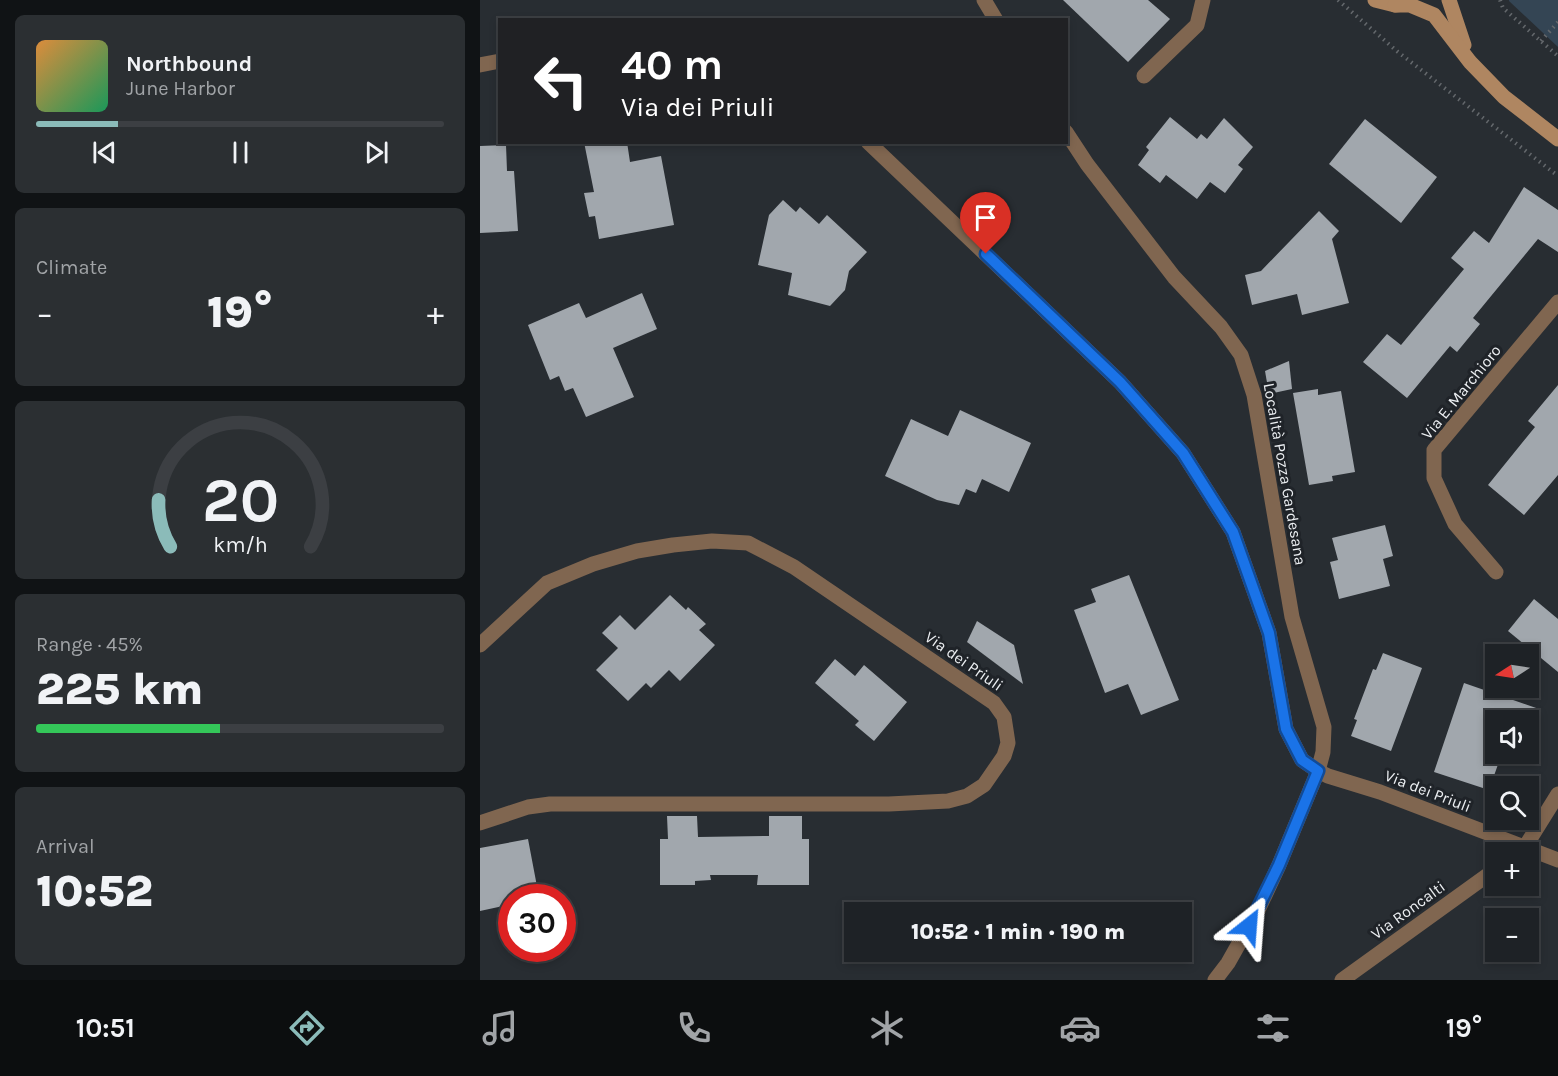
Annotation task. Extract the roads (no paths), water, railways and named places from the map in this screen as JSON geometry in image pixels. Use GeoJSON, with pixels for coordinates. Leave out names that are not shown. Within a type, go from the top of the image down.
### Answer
{"type":"FeatureCollection","features":[{"type":"Feature","properties":{"kind":"street"},"geometry":{"type":"LineString","coordinates":[[984,0],[995,18]]}},
{"type":"Feature","properties":{"kind":"street"},"geometry":{"type":"LineString","coordinates":[[1144,76],[1197,25],[1203,0]]}},
{"type":"Feature","properties":{"kind":"street"},"geometry":{"type":"LineString","coordinates":[[1375,0],[1381,3],[1410,5],[1434,15],[1470,62],[1504,97],[1558,138]]}},
{"type":"Feature","properties":{"kind":"street"},"geometry":{"type":"LineString","coordinates":[[1395,5],[1407,4],[1415,0]]}},
{"type":"Feature","properties":{"kind":"street"},"geometry":{"type":"LineString","coordinates":[[1449,0],[1470,62]]}},
{"type":"Feature","properties":{"kind":"street"},"geometry":{"type":"LineString","coordinates":[[480,65],[498,61]]}},
{"type":"Feature","properties":{"kind":"street","name":"Località Pozza Gardesana"},"geometry":{"type":"LineString","coordinates":[[1068,135],[1087,164],[1174,277],[1221,327],[1241,355],[1254,394],[1292,617],[1324,728],[1323,752],[1318,771]]}},
{"type":"Feature","properties":{"kind":"street","name":"Via dei Priuli"},"geometry":{"type":"LineString","coordinates":[[870,144],[1120,382],[1183,453],[1233,532],[1269,633],[1286,729],[1302,760],[1318,771],[1380,792],[1502,842]]}},
{"type":"Feature","properties":{"kind":"street","name":"Via E. Marchioro"},"geometry":{"type":"LineString","coordinates":[[1496,572],[1455,524],[1434,478],[1434,450],[1558,302]]}},
{"type":"Feature","properties":{"kind":"street","name":"Via dei Priuli"},"geometry":{"type":"LineString","coordinates":[[480,645],[547,583],[593,564],[637,551],[673,545],[711,541],[748,543],[794,567],[994,703],[1004,717],[1008,743],[1004,756],[984,785],[967,796],[948,801],[889,804],[550,804],[528,807],[480,823]]}},
{"type":"Feature","properties":{"kind":"street"},"geometry":{"type":"LineString","coordinates":[[1215,980],[1228,963],[1259,908],[1318,771]]}},
{"type":"Feature","properties":{"kind":"street"},"geometry":{"type":"LineString","coordinates":[[1527,842],[1558,794]]}},
{"type":"Feature","properties":{"kind":"street","name":"Via dei Priuli"},"geometry":{"type":"LineString","coordinates":[[1539,855],[1558,860]]}},
{"type":"Feature","properties":{"kind":"street","name":"Via Roncalti"},"geometry":{"type":"LineString","coordinates":[[1342,980],[1485,877]]}}]}
